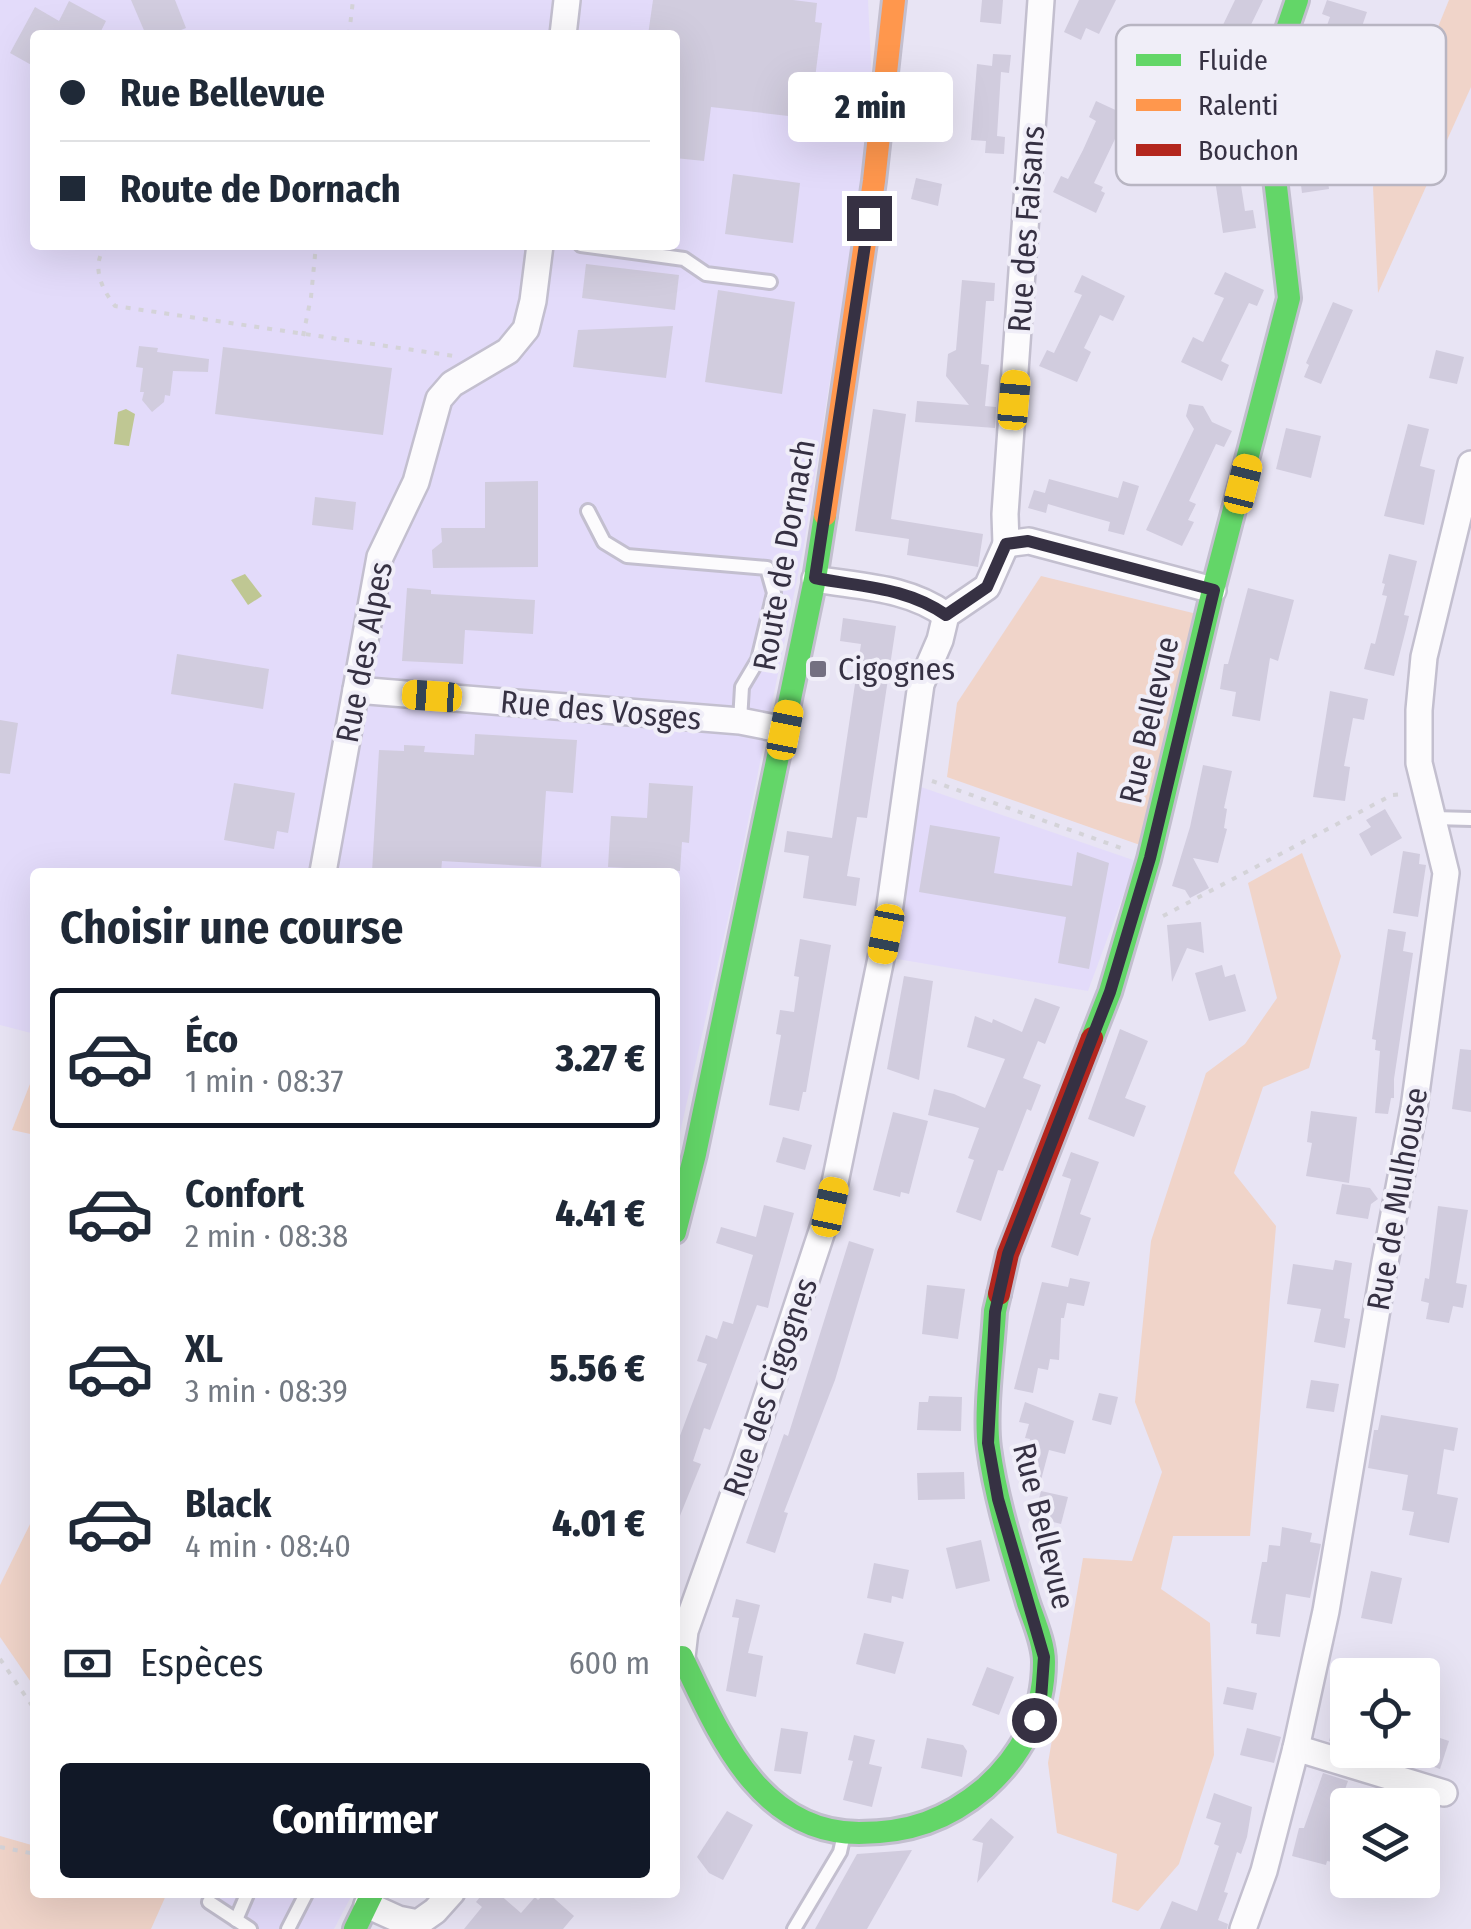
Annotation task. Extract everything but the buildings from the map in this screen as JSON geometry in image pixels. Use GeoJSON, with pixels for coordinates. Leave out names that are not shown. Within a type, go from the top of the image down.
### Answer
{"type":"FeatureCollection","features":[{"type":"Feature","properties":{"kind":"street"},"geometry":{"type":"LineString","coordinates":[[564,30],[567,0]]}},
{"type":"Feature","properties":{"kind":"street","name":"Route de Dornach"},"geometry":{"type":"LineString","coordinates":[[680,1192],[685,1152],[785,730],[815,578],[874,182],[894,0]]}},
{"type":"Feature","properties":{"kind":"street","name":"Rue des Faisans"},"geometry":{"type":"LineString","coordinates":[[1006,544],[1041,0]]}},
{"type":"Feature","properties":{"kind":"street","name":"Rue Bellevue"},"geometry":{"type":"LineString","coordinates":[[1289,25],[1297,0]]}},
{"type":"Feature","properties":{"kind":"street","name":"Rue Bellevue"},"geometry":{"type":"LineString","coordinates":[[680,1663],[746,1778],[773,1802],[808,1823],[844,1832],[883,1833],[919,1827],[960,1809],[996,1778],[1026,1740],[1041,1699],[1044,1657],[998,1499],[988,1443],[995,1312],[1008,1254],[1110,992],[1150,858],[1289,298],[1276,185]]}},
{"type":"Feature","properties":{"kind":"street","name":"Rue des Alpes"},"geometry":{"type":"LineString","coordinates":[[324,868],[380,558],[416,482],[439,398],[452,384],[508,351],[526,328],[534,301],[539,250]]}},
{"type":"Feature","properties":{"kind":"street","name":"Rue de Mulhouse"},"geometry":{"type":"LineString","coordinates":[[1243,1929],[1264,1871],[1326,1611],[1384,1262],[1414,1108],[1446,873],[1419,763],[1419,710],[1424,657],[1471,464]]}},
{"type":"Feature","properties":{"kind":"street"},"geometry":{"type":"LineString","coordinates":[[815,578],[901,592],[946,615],[987,587],[1006,544],[1028,541],[1214,590]]}},
{"type":"Feature","properties":{"kind":"street","name":"Rue des Cigognes"},"geometry":{"type":"LineString","coordinates":[[680,1651],[830,1207],[886,934],[921,684],[946,615]]}},
{"type":"Feature","properties":{"kind":"street","name":"Rue des Vosges"},"geometry":{"type":"LineString","coordinates":[[356,690],[740,721],[785,730]]}},
{"type":"Feature","properties":{"kind":"street"},"geometry":{"type":"LineString","coordinates":[[1296,1748],[1444,1793]]}},
{"type":"Feature","properties":{"kind":"street"},"geometry":{"type":"LineString","coordinates":[[355,1929],[370,1899],[398,1919],[418,1926],[447,1898]]}},
{"type":"Feature","properties":{"kind":"lane"},"geometry":{"type":"LineString","coordinates":[[618,250],[684,259],[706,274],[770,282]]}},
{"type":"Feature","properties":{"kind":"lane"},"geometry":{"type":"LineString","coordinates":[[588,511],[604,542],[627,556],[767,568],[774,593],[758,660],[742,687],[740,721]]}},
{"type":"Feature","properties":{"kind":"lane"},"geometry":{"type":"LineString","coordinates":[[1434,818],[1471,820]]}},
{"type":"Feature","properties":{"kind":"lane"},"geometry":{"type":"LineString","coordinates":[[794,1929],[840,1852],[844,1832]]}},
{"type":"Feature","properties":{"kind":"lane"},"geometry":{"type":"LineString","coordinates":[[236,1920],[245,1898]]}},
{"type":"Feature","properties":{"kind":"lane"},"geometry":{"type":"LineString","coordinates":[[288,1929],[304,1898]]}},
{"type":"Feature","properties":{"kind":"lane"},"geometry":{"type":"LineString","coordinates":[[209,1902],[250,1929]]}},
{"type":"Feature","properties":{"kind":"path"},"geometry":{"type":"LineString","coordinates":[[350,30],[354,0]]}},
{"type":"Feature","properties":{"kind":"path"},"geometry":{"type":"LineString","coordinates":[[102,250],[98,272],[104,291],[115,306],[462,357],[477,369]]}},
{"type":"Feature","properties":{"kind":"path"},"geometry":{"type":"LineString","coordinates":[[303,336],[316,250]]}},
{"type":"Feature","properties":{"kind":"path"},"geometry":{"type":"LineString","coordinates":[[908,773],[1150,858]]}},
{"type":"Feature","properties":{"kind":"path"},"geometry":{"type":"LineString","coordinates":[[1131,922],[1148,924],[1392,795]]}},
{"type":"Feature","properties":{"kind":"path"},"geometry":{"type":"LineString","coordinates":[[0,1659],[30,1703]]}},
{"type":"Feature","properties":{"kind":"path"},"geometry":{"type":"LineString","coordinates":[[0,1846],[30,1853]]}},
{"type":"Feature","properties":{"kind":"shaded area"},"geometry":{"type":"Polygon","coordinates":[[[0,0],[868,0],[873,106],[804,545],[732,901],[680,1133],[680,868],[30,868],[30,1033],[0,1025],[0,0]]]}},
{"type":"Feature","properties":{"kind":"shaded area"},"geometry":{"type":"Polygon","coordinates":[[[1449,0],[1471,0],[1471,87],[1446,142],[1446,25],[1439,25],[1449,0]]]}},
{"type":"Feature","properties":{"kind":"shaded area"},"geometry":{"type":"Polygon","coordinates":[[[1427,185],[1378,293],[1373,187],[1427,185]]]}},
{"type":"Feature","properties":{"kind":"shaded area"},"geometry":{"type":"Polygon","coordinates":[[[126,409],[135,414],[129,446],[114,444],[118,412],[126,409]]]}},
{"type":"Feature","properties":{"kind":"shaded area"},"geometry":{"type":"Polygon","coordinates":[[[245,574],[262,596],[248,605],[231,580],[245,574]]]}},
{"type":"Feature","properties":{"kind":"shaded area"},"geometry":{"type":"Polygon","coordinates":[[[1041,576],[1197,614],[1140,845],[947,777],[957,703],[1041,576]]]}},
{"type":"Feature","properties":{"kind":"shaded area"},"geometry":{"type":"Polygon","coordinates":[[[918,786],[1136,861],[1088,991],[891,958],[918,786]]]}},
{"type":"Feature","properties":{"kind":"shaded area"},"geometry":{"type":"Polygon","coordinates":[[[1302,853],[1341,956],[1309,1068],[1263,1087],[1234,1173],[1276,1226],[1250,1536],[1173,1536],[1161,1589],[1210,1623],[1214,1755],[1179,1864],[1138,1911],[1112,1902],[1117,1854],[1057,1833],[1048,1763],[1083,1558],[1132,1561],[1162,1472],[1135,1402],[1151,1241],[1206,1073],[1245,1044],[1277,998],[1248,883],[1302,853]]]}},
{"type":"Feature","properties":{"kind":"shaded area"},"geometry":{"type":"Polygon","coordinates":[[[30,1084],[30,1134],[12,1130],[30,1084]]]}},
{"type":"Feature","properties":{"kind":"shaded area"},"geometry":{"type":"Polygon","coordinates":[[[30,1524],[30,1681],[0,1637],[0,1585],[30,1524]]]}},
{"type":"Feature","properties":{"kind":"shaded area"},"geometry":{"type":"Polygon","coordinates":[[[0,1836],[30,1845],[30,1898],[165,1898],[151,1929],[0,1929],[0,1836]]]}},
{"type":"Feature","properties":{"kind":"shaded area"},"geometry":{"type":"Polygon","coordinates":[[[204,1898],[350,1898],[334,1929],[253,1929],[204,1898]]]}},
{"type":"Feature","properties":{"kind":"traffic: fast"},"geometry":{"type":"LineString","coordinates":[[1289,25],[1297,0]]}},
{"type":"Feature","properties":{"kind":"traffic: fast"},"geometry":{"type":"LineString","coordinates":[[1092,1038],[1110,992],[1149,859],[1213,590],[1289,298],[1276,185]]}},
{"type":"Feature","properties":{"kind":"traffic: fast"},"geometry":{"type":"LineString","coordinates":[[680,1212],[815,579],[825,515]]}},
{"type":"Feature","properties":{"kind":"traffic: fast"},"geometry":{"type":"LineString","coordinates":[[682,1657],[711,1717],[747,1774],[769,1798],[794,1816],[824,1829],[859,1833],[911,1827],[956,1809],[998,1775],[1020,1747],[1035,1715],[1044,1662],[1041,1640],[1000,1507],[989,1448],[988,1399],[999,1294]]}},
{"type":"Feature","properties":{"kind":"traffic: fast"},"geometry":{"type":"LineString","coordinates":[[355,1929],[370,1898]]}},
{"type":"Feature","properties":{"kind":"traffic: slow"},"geometry":{"type":"LineString","coordinates":[[825,515],[874,181],[894,0]]}},
{"type":"Feature","properties":{"kind":"traffic: jam"},"geometry":{"type":"LineString","coordinates":[[999,1294],[1008,1254],[1092,1038]]}},
{"type":"Feature","properties":{"kind":"place","name":"Cigognes"},"geometry":{"type":"Point","coordinates":[818,669]}},
{"type":"Feature","properties":{"kind":"route"},"geometry":{"type":"LineString","coordinates":[[869,218],[815,578],[901,592],[946,615],[987,587],[1006,544],[1028,541],[1214,590],[1150,858],[1110,992],[1008,1254],[995,1312],[988,1443],[998,1499],[1044,1657],[1041,1699],[1034,1720]]}}]}
